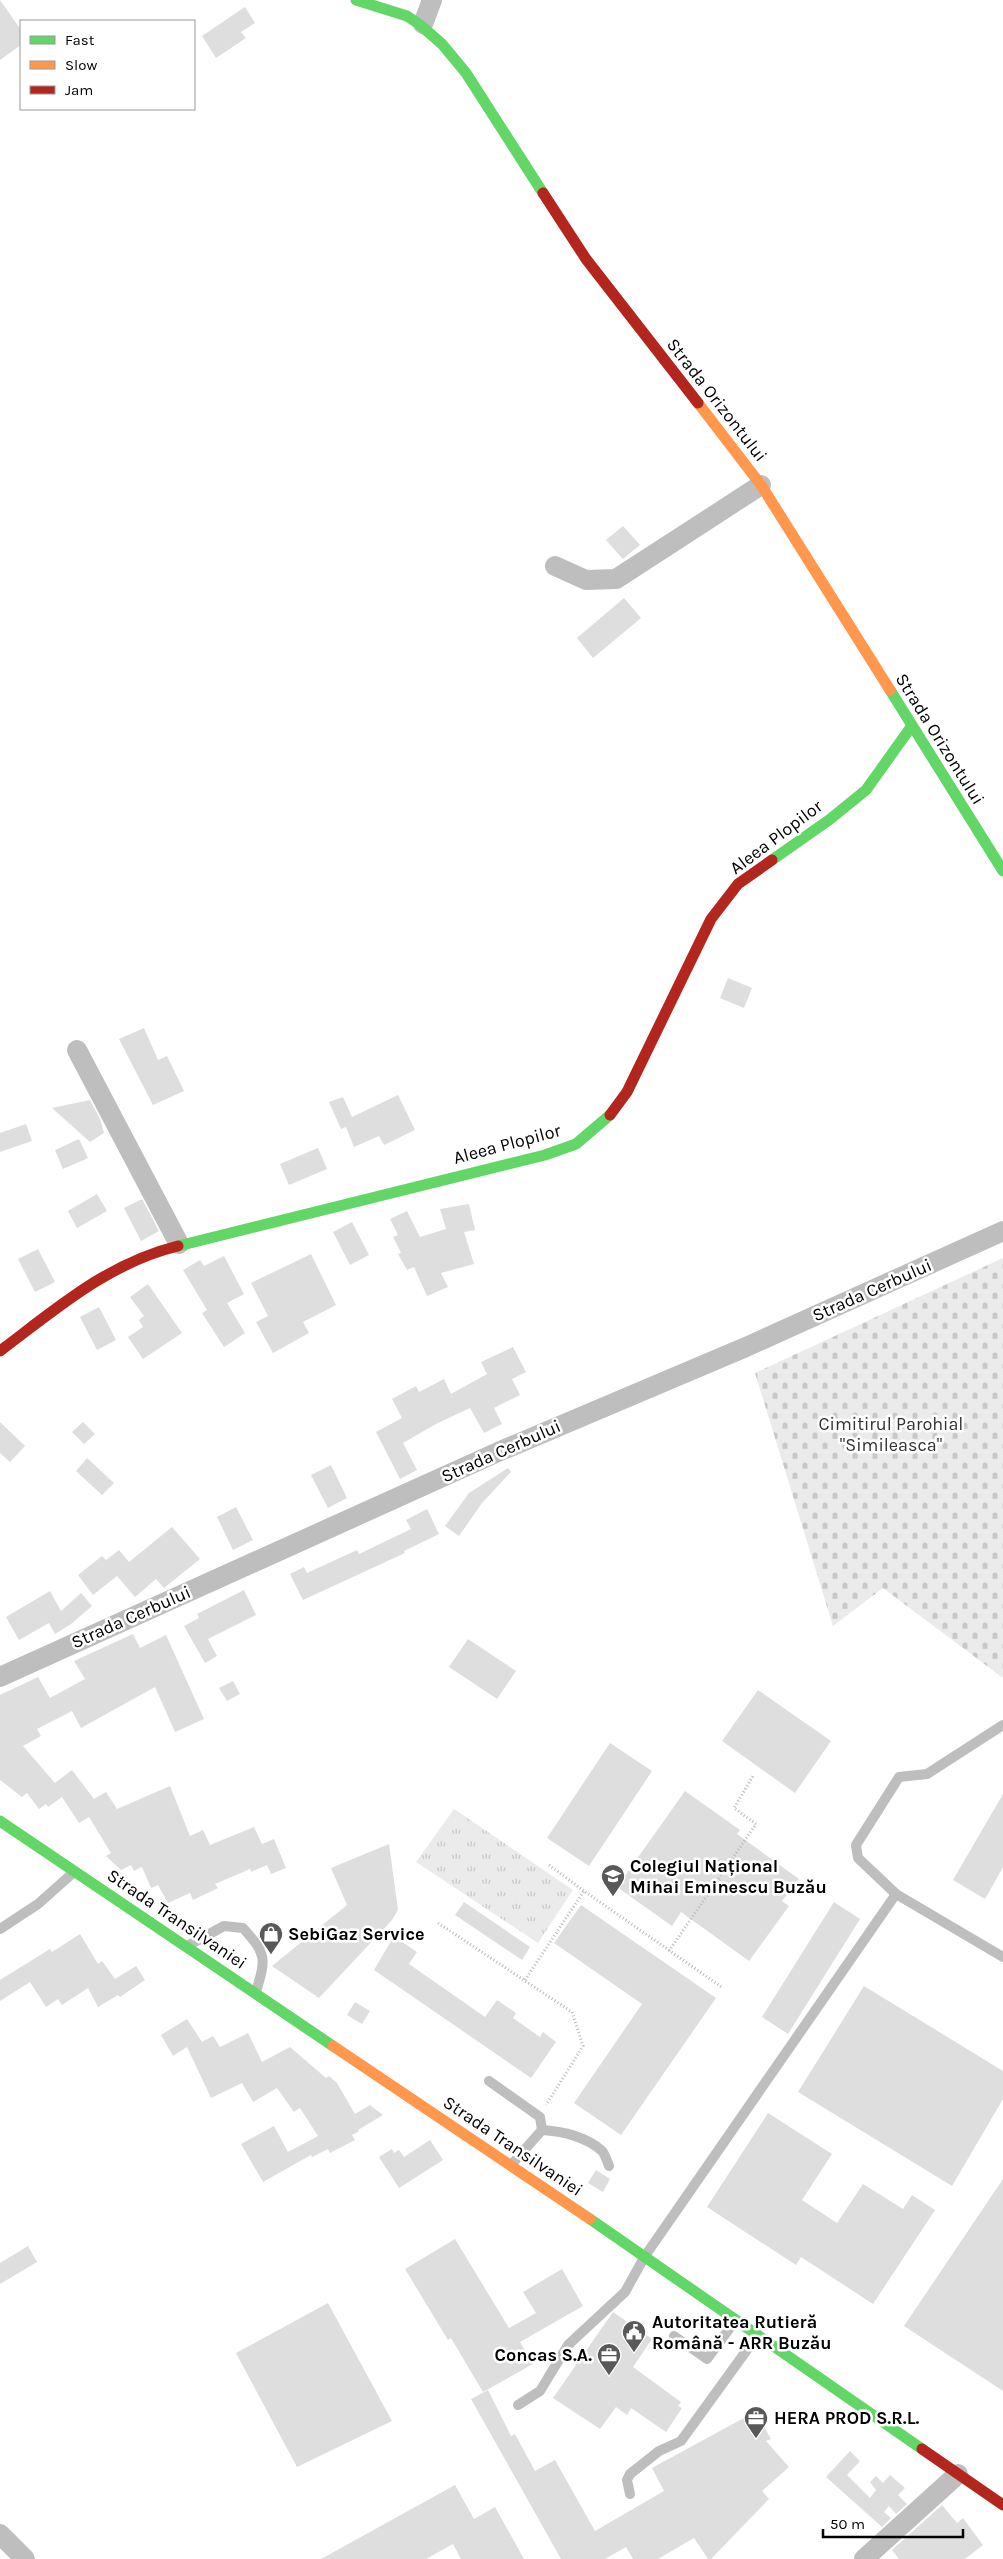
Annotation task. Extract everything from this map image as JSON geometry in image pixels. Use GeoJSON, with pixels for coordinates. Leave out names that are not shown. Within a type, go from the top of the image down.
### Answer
{"type":"FeatureCollection","features":[{"type":"Feature","properties":{"kind":"street","name":"Strada Orizontului"},"geometry":{"type":"LineString","coordinates":[[356,0],[386,7],[423,24],[446,47],[466,73],[586,259],[761,485],[1003,871]]}},
{"type":"Feature","properties":{"kind":"street"},"geometry":{"type":"LineString","coordinates":[[423,24],[432,0]]}},
{"type":"Feature","properties":{"kind":"street"},"geometry":{"type":"LineString","coordinates":[[555,566],[586,580],[616,579],[761,485]]}},
{"type":"Feature","properties":{"kind":"street","name":"Aleea Plopilor"},"geometry":{"type":"LineString","coordinates":[[0,1351],[100,1277],[153,1252],[179,1244],[545,1155],[576,1144],[607,1119],[627,1092],[711,919],[738,884],[829,820],[866,790],[911,727]]}},
{"type":"Feature","properties":{"kind":"street"},"geometry":{"type":"LineString","coordinates":[[77,1050],[179,1244]]}},
{"type":"Feature","properties":{"kind":"street","name":"Strada Cerbului"},"geometry":{"type":"LineString","coordinates":[[0,1677],[489,1456],[746,1348],[1003,1231]]}},
{"type":"Feature","properties":{"kind":"street","name":"Strada Transilvaniei"},"geometry":{"type":"LineString","coordinates":[[0,1821],[645,2256],[1003,2505]]}},
{"type":"Feature","properties":{"kind":"street"},"geometry":{"type":"LineString","coordinates":[[864,2559],[958,2474]]}},
{"type":"Feature","properties":{"kind":"street"},"geometry":{"type":"LineString","coordinates":[[0,2534],[25,2559]]}},
{"type":"Feature","properties":{"kind":"lane"},"geometry":{"type":"LineString","coordinates":[[1003,1725],[927,1774],[899,1777],[856,1845],[858,1858],[896,1894],[1003,1957]]}},
{"type":"Feature","properties":{"kind":"lane"},"geometry":{"type":"LineString","coordinates":[[0,1929],[38,1904],[75,1872]]}},
{"type":"Feature","properties":{"kind":"lane"},"geometry":{"type":"LineString","coordinates":[[518,2405],[540,2391],[568,2345],[625,2292],[645,2256],[896,1894]]}},
{"type":"Feature","properties":{"kind":"lane"},"geometry":{"type":"LineString","coordinates":[[186,1947],[224,1926],[243,1928],[260,1948],[264,1965],[256,1993]]}},
{"type":"Feature","properties":{"kind":"lane"},"geometry":{"type":"LineString","coordinates":[[489,2081],[558,2131]]}},
{"type":"Feature","properties":{"kind":"lane"},"geometry":{"type":"LineString","coordinates":[[540,2117],[542,2130]]}},
{"type":"Feature","properties":{"kind":"lane"},"geometry":{"type":"LineString","coordinates":[[511,2165],[542,2130]]}},
{"type":"Feature","properties":{"kind":"lane"},"geometry":{"type":"LineString","coordinates":[[542,2130],[558,2131],[584,2140],[603,2152],[609,2166]]}},
{"type":"Feature","properties":{"kind":"lane"},"geometry":{"type":"LineString","coordinates":[[674,2336],[707,2359],[735,2320]]}},
{"type":"Feature","properties":{"kind":"lane"},"geometry":{"type":"LineString","coordinates":[[630,2494],[627,2480],[630,2474],[659,2451],[681,2441],[758,2336]]}},
{"type":"Feature","properties":{"kind":"path"},"geometry":{"type":"LineString","coordinates":[[669,1951],[756,1824],[734,1808],[753,1776]]}},
{"type":"Feature","properties":{"kind":"path"},"geometry":{"type":"LineString","coordinates":[[549,1865],[723,1988]]}},
{"type":"Feature","properties":{"kind":"path"},"geometry":{"type":"LineString","coordinates":[[525,1980],[584,1891]]}},
{"type":"Feature","properties":{"kind":"path"},"geometry":{"type":"LineString","coordinates":[[438,1923],[572,2012],[584,2046],[540,2117]]}},
{"type":"Feature","properties":{"kind":"green space","name":"Cimitirul Parohial \"Simileasca\""},"geometry":{"type":"Polygon","coordinates":[[[1003,1258],[1003,1678],[883,1588],[833,1626],[755,1373],[1003,1258]]]}},
{"type":"Feature","properties":{"kind":"green space"},"geometry":{"type":"Polygon","coordinates":[[[454,1809],[573,1890],[538,1943],[416,1862],[454,1809]]]}},
{"type":"Feature","properties":{"kind":"building"},"geometry":{"type":"Polygon","coordinates":[[[0,0],[20,29],[20,46],[0,60],[0,0]]]}},
{"type":"Feature","properties":{"kind":"building"},"geometry":{"type":"Polygon","coordinates":[[[245,7],[255,23],[241,32],[246,38],[216,58],[202,36],[245,7]]]}},
{"type":"Feature","properties":{"kind":"building"},"geometry":{"type":"Polygon","coordinates":[[[623,526],[640,545],[623,559],[606,540],[623,526]]]}},
{"type":"Feature","properties":{"kind":"building"},"geometry":{"type":"Polygon","coordinates":[[[624,598],[641,618],[593,658],[577,638],[624,598]]]}},
{"type":"Feature","properties":{"kind":"building"},"geometry":{"type":"Polygon","coordinates":[[[728,978],[752,988],[744,1008],[720,998],[728,978]]]}},
{"type":"Feature","properties":{"kind":"building"},"geometry":{"type":"Polygon","coordinates":[[[144,1028],[158,1060],[167,1056],[184,1091],[153,1105],[119,1039],[144,1028]]]}},
{"type":"Feature","properties":{"kind":"building"},"geometry":{"type":"Polygon","coordinates":[[[398,1095],[415,1130],[384,1145],[379,1136],[354,1147],[346,1127],[341,1129],[329,1102],[343,1097],[352,1117],[398,1095]]]}},
{"type":"Feature","properties":{"kind":"building"},"geometry":{"type":"Polygon","coordinates":[[[90,1100],[100,1119],[104,1133],[90,1142],[52,1108],[90,1100]]]}},
{"type":"Feature","properties":{"kind":"building"},"geometry":{"type":"Polygon","coordinates":[[[26,1124],[32,1141],[0,1152],[0,1133],[26,1124]]]}},
{"type":"Feature","properties":{"kind":"building"},"geometry":{"type":"Polygon","coordinates":[[[79,1139],[88,1158],[63,1169],[55,1150],[79,1139]]]}},
{"type":"Feature","properties":{"kind":"building"},"geometry":{"type":"Polygon","coordinates":[[[318,1148],[327,1169],[289,1185],[280,1164],[318,1148]]]}},
{"type":"Feature","properties":{"kind":"building"},"geometry":{"type":"Polygon","coordinates":[[[97,1194],[107,1211],[77,1228],[68,1211],[97,1194]]]}},
{"type":"Feature","properties":{"kind":"building"},"geometry":{"type":"Polygon","coordinates":[[[142,1199],[159,1231],[141,1241],[124,1208],[142,1199]]]}},
{"type":"Feature","properties":{"kind":"building"},"geometry":{"type":"Polygon","coordinates":[[[469,1204],[475,1230],[464,1232],[474,1264],[441,1273],[448,1287],[427,1296],[414,1267],[407,1270],[398,1254],[401,1253],[393,1237],[398,1235],[390,1219],[407,1211],[420,1237],[446,1229],[440,1209],[469,1204]]]}},
{"type":"Feature","properties":{"kind":"building"},"geometry":{"type":"Polygon","coordinates":[[[352,1222],[369,1255],[350,1265],[333,1232],[352,1222]]]}},
{"type":"Feature","properties":{"kind":"building"},"geometry":{"type":"Polygon","coordinates":[[[38,1249],[55,1282],[35,1292],[18,1259],[38,1249]]]}},
{"type":"Feature","properties":{"kind":"building"},"geometry":{"type":"Polygon","coordinates":[[[311,1254],[336,1305],[303,1322],[309,1333],[273,1353],[256,1322],[268,1316],[251,1283],[311,1254]]]}},
{"type":"Feature","properties":{"kind":"building"},"geometry":{"type":"Polygon","coordinates":[[[224,1256],[244,1294],[227,1303],[245,1333],[224,1347],[202,1313],[207,1310],[183,1270],[200,1260],[204,1266],[224,1256]]]}},
{"type":"Feature","properties":{"kind":"building"},"geometry":{"type":"Polygon","coordinates":[[[148,1284],[182,1333],[143,1359],[128,1337],[143,1327],[139,1320],[144,1316],[130,1297],[148,1284]]]}},
{"type":"Feature","properties":{"kind":"building"},"geometry":{"type":"Polygon","coordinates":[[[99,1307],[116,1340],[97,1350],[80,1317],[99,1307]]]}},
{"type":"Feature","properties":{"kind":"building"},"geometry":{"type":"Polygon","coordinates":[[[513,1347],[526,1372],[512,1379],[520,1395],[494,1408],[502,1424],[484,1433],[470,1408],[436,1424],[403,1443],[417,1470],[400,1479],[376,1432],[402,1418],[392,1399],[416,1386],[419,1392],[444,1379],[451,1394],[487,1374],[481,1362],[513,1347]]]}},
{"type":"Feature","properties":{"kind":"building"},"geometry":{"type":"Polygon","coordinates":[[[0,1422],[25,1446],[10,1462],[0,1453],[0,1422]]]}},
{"type":"Feature","properties":{"kind":"building"},"geometry":{"type":"Polygon","coordinates":[[[83,1422],[95,1434],[84,1444],[72,1432],[83,1422]]]}},
{"type":"Feature","properties":{"kind":"building"},"geometry":{"type":"Polygon","coordinates":[[[87,1458],[114,1483],[102,1495],[76,1471],[87,1458]]]}},
{"type":"Feature","properties":{"kind":"building"},"geometry":{"type":"Polygon","coordinates":[[[331,1465],[347,1498],[328,1508],[311,1475],[331,1465]]]}},
{"type":"Feature","properties":{"kind":"building"},"geometry":{"type":"Polygon","coordinates":[[[508,1468],[511,1472],[482,1503],[459,1536],[445,1526],[469,1493],[508,1468]]]}},
{"type":"Feature","properties":{"kind":"building"},"geometry":{"type":"Polygon","coordinates":[[[236,1507],[253,1540],[233,1550],[217,1517],[236,1507]]]}},
{"type":"Feature","properties":{"kind":"building"},"geometry":{"type":"Polygon","coordinates":[[[427,1509],[439,1534],[404,1551],[405,1553],[303,1600],[290,1574],[304,1567],[307,1573],[357,1550],[359,1554],[411,1529],[406,1520],[427,1509]]]}},
{"type":"Feature","properties":{"kind":"building"},"geometry":{"type":"Polygon","coordinates":[[[172,1527],[200,1559],[164,1588],[156,1579],[135,1597],[117,1576],[93,1595],[78,1575],[102,1556],[106,1560],[119,1550],[129,1562],[172,1527]]]}},
{"type":"Feature","properties":{"kind":"building"},"geometry":{"type":"Polygon","coordinates":[[[244,1590],[256,1615],[208,1639],[217,1656],[205,1663],[184,1626],[199,1618],[197,1614],[244,1590]]]}},
{"type":"Feature","properties":{"kind":"building"},"geometry":{"type":"Polygon","coordinates":[[[50,1591],[61,1611],[81,1593],[92,1606],[71,1624],[55,1634],[49,1623],[19,1640],[6,1617],[50,1591]]]}},
{"type":"Feature","properties":{"kind":"building"},"geometry":{"type":"Polygon","coordinates":[[[133,1634],[140,1648],[166,1635],[204,1719],[175,1732],[155,1687],[81,1728],[72,1711],[37,1729],[41,1736],[23,1746],[55,1783],[72,1770],[94,1799],[106,1792],[117,1809],[170,1786],[190,1836],[203,1830],[210,1845],[254,1827],[262,1844],[274,1839],[286,1868],[271,1874],[267,1865],[251,1872],[250,1869],[215,1884],[218,1888],[193,1900],[190,1893],[168,1903],[158,1885],[151,1888],[142,1867],[134,1871],[131,1865],[121,1870],[106,1856],[111,1853],[89,1817],[79,1823],[62,1797],[48,1807],[46,1804],[39,1809],[27,1793],[22,1797],[0,1780],[0,1695],[38,1677],[50,1698],[85,1679],[74,1661],[133,1634]]]}},
{"type":"Feature","properties":{"kind":"building"},"geometry":{"type":"Polygon","coordinates":[[[468,1639],[516,1671],[497,1699],[449,1667],[468,1639]]]}},
{"type":"Feature","properties":{"kind":"building"},"geometry":{"type":"Polygon","coordinates":[[[233,1681],[240,1694],[227,1701],[219,1688],[233,1681]]]}},
{"type":"Feature","properties":{"kind":"building"},"geometry":{"type":"Polygon","coordinates":[[[758,1690],[831,1741],[795,1793],[722,1741],[758,1690]]]}},
{"type":"Feature","properties":{"kind":"building"},"geometry":{"type":"Polygon","coordinates":[[[610,1743],[652,1771],[589,1866],[547,1838],[610,1743]]]}},
{"type":"Feature","properties":{"kind":"building"},"geometry":{"type":"Polygon","coordinates":[[[685,1791],[740,1830],[737,1834],[799,1879],[782,1901],[789,1906],[749,1961],[681,1912],[672,1926],[617,1887],[685,1791]]]}},
{"type":"Feature","properties":{"kind":"building"},"geometry":{"type":"Polygon","coordinates":[[[1003,1794],[1003,1867],[985,1899],[953,1880],[1003,1794]]]}},
{"type":"Feature","properties":{"kind":"building"},"geometry":{"type":"Polygon","coordinates":[[[389,1844],[398,1910],[392,1920],[319,1998],[272,1966],[347,1905],[331,1868],[389,1844]]]}},
{"type":"Feature","properties":{"kind":"building"},"geometry":{"type":"Polygon","coordinates":[[[464,1902],[530,1947],[522,1960],[455,1915],[464,1902]]]}},
{"type":"Feature","properties":{"kind":"building"},"geometry":{"type":"Polygon","coordinates":[[[834,1902],[860,1919],[788,2034],[762,2017],[834,1902]]]}},
{"type":"Feature","properties":{"kind":"building"},"geometry":{"type":"Polygon","coordinates":[[[581,1905],[716,1998],[621,2135],[574,2103],[642,2004],[554,1943],[581,1905]]]}},
{"type":"Feature","properties":{"kind":"building"},"geometry":{"type":"Polygon","coordinates":[[[80,1934],[98,1964],[102,1961],[115,1979],[136,1966],[145,1980],[120,1997],[118,1995],[98,2007],[88,1988],[62,2005],[58,1999],[46,2007],[30,1982],[0,2001],[0,1980],[50,1949],[52,1952],[80,1934]]]}},
{"type":"Feature","properties":{"kind":"building"},"geometry":{"type":"Polygon","coordinates":[[[394,1936],[417,1952],[409,1964],[485,2017],[497,2000],[516,2013],[513,2018],[540,2037],[543,2032],[556,2042],[531,2078],[374,1970],[394,1936]]]}},
{"type":"Feature","properties":{"kind":"building"},"geometry":{"type":"Polygon","coordinates":[[[864,1986],[1003,2071],[1003,2099],[952,2186],[798,2092],[864,1986]]]}},
{"type":"Feature","properties":{"kind":"building"},"geometry":{"type":"Polygon","coordinates":[[[355,2002],[370,2011],[362,2024],[347,2015],[355,2002]]]}},
{"type":"Feature","properties":{"kind":"building"},"geometry":{"type":"Polygon","coordinates":[[[187,2019],[202,2042],[213,2036],[220,2047],[248,2033],[262,2062],[290,2047],[326,2078],[329,2076],[337,2083],[355,2114],[370,2105],[383,2115],[352,2135],[355,2140],[330,2153],[328,2149],[312,2157],[311,2155],[263,2182],[241,2144],[274,2126],[288,2152],[318,2136],[300,2108],[294,2112],[277,2088],[253,2102],[242,2083],[211,2098],[187,2047],[173,2056],[161,2035],[187,2019]]]}},
{"type":"Feature","properties":{"kind":"building"},"geometry":{"type":"Polygon","coordinates":[[[768,2113],[832,2154],[802,2200],[837,2223],[863,2184],[903,2209],[912,2195],[935,2210],[873,2304],[801,2257],[796,2265],[707,2207],[768,2113]]]}},
{"type":"Feature","properties":{"kind":"building"},"geometry":{"type":"Polygon","coordinates":[[[430,2140],[443,2160],[399,2188],[379,2157],[392,2149],[394,2153],[399,2150],[404,2157],[430,2140]]]}},
{"type":"Feature","properties":{"kind":"building"},"geometry":{"type":"Polygon","coordinates":[[[596,2170],[610,2179],[603,2192],[588,2183],[596,2170]]]}},
{"type":"Feature","properties":{"kind":"building"},"geometry":{"type":"Polygon","coordinates":[[[1003,2179],[1003,2391],[904,2326],[1003,2179]]]}},
{"type":"Feature","properties":{"kind":"building"},"geometry":{"type":"Polygon","coordinates":[[[455,2239],[509,2328],[536,2313],[523,2292],[562,2269],[583,2306],[520,2342],[533,2364],[483,2392],[451,2338],[448,2340],[405,2269],[455,2239]]]}},
{"type":"Feature","properties":{"kind":"building"},"geometry":{"type":"Polygon","coordinates":[[[28,2246],[37,2262],[0,2284],[0,2263],[28,2246]]]}},
{"type":"Feature","properties":{"kind":"building"},"geometry":{"type":"Polygon","coordinates":[[[328,2303],[392,2421],[297,2467],[236,2353],[328,2303]]]}},
{"type":"Feature","properties":{"kind":"building"},"geometry":{"type":"Polygon","coordinates":[[[613,2312],[652,2339],[633,2367],[681,2402],[678,2406],[682,2408],[666,2432],[631,2408],[627,2415],[616,2407],[600,2429],[553,2398],[613,2312]]]}},
{"type":"Feature","properties":{"kind":"building"},"geometry":{"type":"Polygon","coordinates":[[[488,2390],[511,2436],[515,2434],[535,2471],[555,2460],[595,2531],[664,2491],[652,2468],[753,2413],[760,2427],[763,2425],[771,2439],[766,2441],[789,2467],[762,2491],[769,2499],[711,2559],[708,2559],[694,2538],[658,2559],[633,2559],[626,2547],[605,2559],[561,2559],[471,2399],[488,2390]]]}},
{"type":"Feature","properties":{"kind":"building"},"geometry":{"type":"Polygon","coordinates":[[[850,2451],[860,2461],[847,2475],[870,2498],[876,2490],[870,2482],[876,2476],[883,2483],[890,2475],[905,2488],[898,2495],[907,2504],[896,2514],[889,2506],[884,2512],[891,2518],[882,2527],[826,2477],[850,2451]]]}},
{"type":"Feature","properties":{"kind":"building"},"geometry":{"type":"Polygon","coordinates":[[[455,2485],[474,2519],[495,2507],[524,2559],[461,2559],[453,2544],[426,2559],[321,2559],[455,2485]]]}},
{"type":"Feature","properties":{"kind":"building"},"geometry":{"type":"Polygon","coordinates":[[[942,2505],[957,2523],[963,2518],[983,2545],[965,2559],[899,2559],[892,2550],[942,2505]]]}},
{"type":"Feature","properties":{"kind":"traffic: fast"},"geometry":{"type":"LineString","coordinates":[[356,0],[407,16],[442,44],[466,73],[543,193]]}},
{"type":"Feature","properties":{"kind":"traffic: fast"},"geometry":{"type":"LineString","coordinates":[[890,690],[1003,871]]}},
{"type":"Feature","properties":{"kind":"traffic: fast"},"geometry":{"type":"LineString","coordinates":[[772,860],[829,820],[866,790],[911,727]]}},
{"type":"Feature","properties":{"kind":"traffic: fast"},"geometry":{"type":"LineString","coordinates":[[178,1246],[545,1155],[576,1144],[610,1115]]}},
{"type":"Feature","properties":{"kind":"traffic: fast"},"geometry":{"type":"LineString","coordinates":[[0,1821],[333,2046]]}},
{"type":"Feature","properties":{"kind":"traffic: fast"},"geometry":{"type":"LineString","coordinates":[[590,2219],[922,2449]]}},
{"type":"Feature","properties":{"kind":"traffic: slow"},"geometry":{"type":"LineString","coordinates":[[698,403],[761,485],[890,690]]}},
{"type":"Feature","properties":{"kind":"traffic: slow"},"geometry":{"type":"LineString","coordinates":[[333,2046],[590,2219]]}},
{"type":"Feature","properties":{"kind":"traffic: jam"},"geometry":{"type":"LineString","coordinates":[[543,193],[586,259],[698,403]]}},
{"type":"Feature","properties":{"kind":"traffic: jam"},"geometry":{"type":"LineString","coordinates":[[610,1115],[627,1092],[711,919],[738,884],[772,860]]}},
{"type":"Feature","properties":{"kind":"traffic: jam"},"geometry":{"type":"LineString","coordinates":[[0,1351],[62,1304],[106,1276],[129,1264],[178,1246]]}},
{"type":"Feature","properties":{"kind":"traffic: jam"},"geometry":{"type":"LineString","coordinates":[[922,2449],[1003,2505]]}},
{"type":"Feature","properties":{"kind":"place","name":"Colegiul Național Mihai Eminescu Buzău"},"geometry":{"type":"Point","coordinates":[613,1897]}},
{"type":"Feature","properties":{"kind":"place","name":"SebiGaz Service"},"geometry":{"type":"Point","coordinates":[271,1955]}},
{"type":"Feature","properties":{"kind":"place","name":"Autoritatea Rutieră Română - ARR Buzău"},"geometry":{"type":"Point","coordinates":[634,2353]}},
{"type":"Feature","properties":{"kind":"place","name":"Concas S.A."},"geometry":{"type":"Point","coordinates":[609,2376]}},
{"type":"Feature","properties":{"kind":"place","name":"HERA PROD S.R.L."},"geometry":{"type":"Point","coordinates":[756,2439]}}]}
